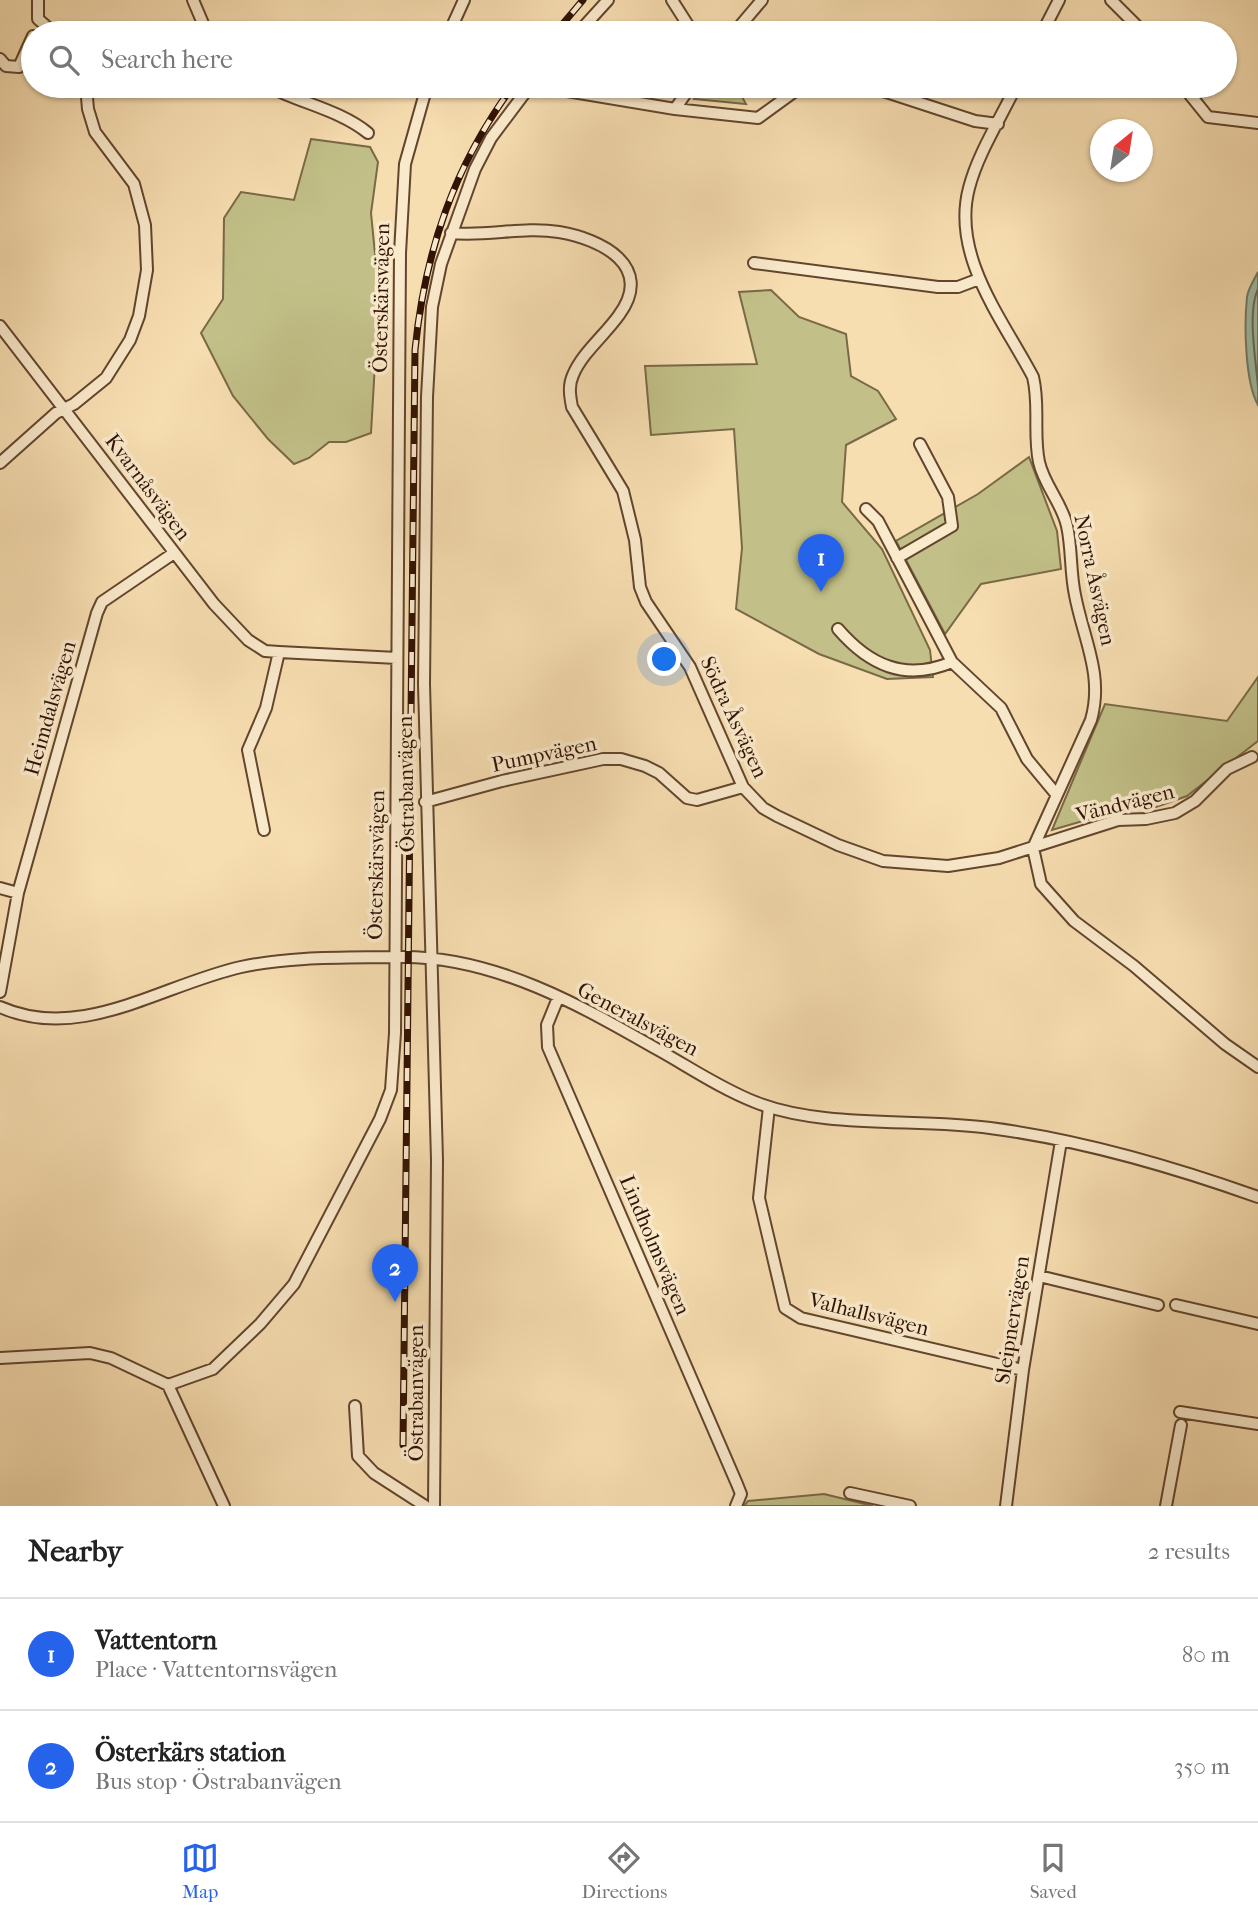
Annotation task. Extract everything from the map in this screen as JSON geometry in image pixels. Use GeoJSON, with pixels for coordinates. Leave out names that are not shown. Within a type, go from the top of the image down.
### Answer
{"type":"FeatureCollection","features":[{"type":"Feature","properties":{"kind":"street"},"geometry":{"type":"LineString","coordinates":[[38,0],[40,21]]}},
{"type":"Feature","properties":{"kind":"street"},"geometry":{"type":"LineString","coordinates":[[193,0],[202,21]]}},
{"type":"Feature","properties":{"kind":"street"},"geometry":{"type":"LineString","coordinates":[[454,21],[464,0]]}},
{"type":"Feature","properties":{"kind":"street"},"geometry":{"type":"LineString","coordinates":[[589,21],[608,0]]}},
{"type":"Feature","properties":{"kind":"street"},"geometry":{"type":"LineString","coordinates":[[672,0],[685,21]]}},
{"type":"Feature","properties":{"kind":"street"},"geometry":{"type":"LineString","coordinates":[[1048,21],[1059,0]]}},
{"type":"Feature","properties":{"kind":"street"},"geometry":{"type":"LineString","coordinates":[[1111,0],[1132,21]]}},
{"type":"Feature","properties":{"kind":"street"},"geometry":{"type":"LineString","coordinates":[[742,21],[755,3]]}},
{"type":"Feature","properties":{"kind":"street"},"geometry":{"type":"LineString","coordinates":[[0,59],[6,66],[19,67],[21,63]]}},
{"type":"Feature","properties":{"kind":"street"},"geometry":{"type":"LineString","coordinates":[[0,463],[64,409],[94,389],[121,357],[139,316],[147,270],[145,225],[134,184],[95,132],[87,98]]}},
{"type":"Feature","properties":{"kind":"street"},"geometry":{"type":"LineString","coordinates":[[292,98],[356,123],[368,132]]}},
{"type":"Feature","properties":{"kind":"street","name":"Österskärsvägen"},"geometry":{"type":"LineString","coordinates":[[168,1385],[213,1369],[275,1308],[310,1257],[360,1162],[391,1090],[402,203],[410,144],[423,98]]}},
{"type":"Feature","properties":{"kind":"street","name":"Östrabanvägen"},"geometry":{"type":"LineString","coordinates":[[435,1506],[437,1160],[425,802],[427,385],[432,307],[451,233],[470,180],[491,138],[521,98]]}},
{"type":"Feature","properties":{"kind":"street"},"geometry":{"type":"LineString","coordinates":[[609,98],[675,109],[758,118],[786,98]]}},
{"type":"Feature","properties":{"kind":"street"},"geometry":{"type":"LineString","coordinates":[[675,109],[683,98]]}},
{"type":"Feature","properties":{"kind":"street"},"geometry":{"type":"LineString","coordinates":[[905,98],[975,121],[998,124]]}},
{"type":"Feature","properties":{"kind":"street","name":"Norra Åsvägen"},"geometry":{"type":"LineString","coordinates":[[1010,98],[968,191],[969,244],[979,279],[1033,377],[1037,395],[1039,464],[1067,526],[1075,599],[1088,639],[1096,685],[1096,700],[1091,720],[1033,848]]}},
{"type":"Feature","properties":{"kind":"street"},"geometry":{"type":"LineString","coordinates":[[1193,98],[1208,117],[1258,123]]}},
{"type":"Feature","properties":{"kind":"street","name":"Södra Åsvägen"},"geometry":{"type":"LineString","coordinates":[[451,233],[534,230],[563,233],[606,247],[624,263],[630,286],[628,300],[575,371],[569,393],[572,407],[623,491],[635,540],[640,587],[646,602],[690,667],[743,787],[763,808],[777,816],[838,845],[891,863],[948,866],[999,858],[1033,848]]}},
{"type":"Feature","properties":{"kind":"street"},"geometry":{"type":"LineString","coordinates":[[754,263],[939,287],[958,287],[979,279]]}},
{"type":"Feature","properties":{"kind":"street","name":"Kvarnåsvägen"},"geometry":{"type":"LineString","coordinates":[[0,326],[174,554],[240,634],[265,651],[397,658]]}},
{"type":"Feature","properties":{"kind":"street"},"geometry":{"type":"LineString","coordinates":[[897,558],[952,526],[948,498],[920,444]]}},
{"type":"Feature","properties":{"kind":"street"},"geometry":{"type":"LineString","coordinates":[[866,509],[877,522],[952,662],[1001,708],[1027,759],[1056,794]]}},
{"type":"Feature","properties":{"kind":"street","name":"Heimdalsvägen"},"geometry":{"type":"LineString","coordinates":[[0,992],[18,893],[102,602],[174,554]]}},
{"type":"Feature","properties":{"kind":"street"},"geometry":{"type":"LineString","coordinates":[[838,629],[868,658],[901,672],[930,669],[952,662]]}},
{"type":"Feature","properties":{"kind":"street"},"geometry":{"type":"LineString","coordinates":[[264,830],[248,750],[266,708],[279,652]]}},
{"type":"Feature","properties":{"kind":"street","name":"Vändvägen"},"geometry":{"type":"LineString","coordinates":[[1033,848],[1118,820],[1146,819],[1175,813],[1195,801],[1227,769],[1252,757]]}},
{"type":"Feature","properties":{"kind":"street","name":"Pumpvägen"},"geometry":{"type":"LineString","coordinates":[[425,802],[502,780],[603,759],[621,759],[645,766],[659,773],[687,798],[697,800],[743,787]]}},
{"type":"Feature","properties":{"kind":"street"},"geometry":{"type":"LineString","coordinates":[[1033,848],[1041,884],[1074,921],[1134,966],[1225,1044],[1258,1067]]}},
{"type":"Feature","properties":{"kind":"street"},"geometry":{"type":"LineString","coordinates":[[0,888],[18,893]]}},
{"type":"Feature","properties":{"kind":"street","name":"Generalsvägen"},"geometry":{"type":"LineString","coordinates":[[0,1007],[19,1016],[85,1018],[177,985],[240,968],[287,960],[429,957],[481,966],[558,998],[729,1090],[768,1107],[867,1120],[990,1128],[1061,1141],[1166,1166],[1258,1197]]}},
{"type":"Feature","properties":{"kind":"street","name":"Lindholmsvägen"},"geometry":{"type":"LineString","coordinates":[[558,998],[547,1024],[548,1047],[737,1484],[741,1494],[736,1506]]}},
{"type":"Feature","properties":{"kind":"street","name":"Valhallsvägen"},"geometry":{"type":"LineString","coordinates":[[768,1107],[762,1154],[761,1216],[783,1304],[790,1313],[1023,1370]]}},
{"type":"Feature","properties":{"kind":"street","name":"Sleipnervägen"},"geometry":{"type":"LineString","coordinates":[[1006,1506],[1023,1370],[1061,1141]]}},
{"type":"Feature","properties":{"kind":"street"},"geometry":{"type":"LineString","coordinates":[[1039,1276],[1158,1305]]}},
{"type":"Feature","properties":{"kind":"street"},"geometry":{"type":"LineString","coordinates":[[1176,1305],[1258,1324]]}},
{"type":"Feature","properties":{"kind":"street"},"geometry":{"type":"LineString","coordinates":[[0,1358],[90,1353],[111,1358],[168,1385],[224,1506]]}},
{"type":"Feature","properties":{"kind":"street"},"geometry":{"type":"LineString","coordinates":[[355,1406],[358,1456],[374,1473],[425,1506]]}},
{"type":"Feature","properties":{"kind":"street"},"geometry":{"type":"LineString","coordinates":[[1180,1412],[1258,1424]]}},
{"type":"Feature","properties":{"kind":"street"},"geometry":{"type":"LineString","coordinates":[[1167,1506],[1181,1425]]}},
{"type":"Feature","properties":{"kind":"street"},"geometry":{"type":"LineString","coordinates":[[850,1493],[909,1506]]}},
{"type":"Feature","properties":{"kind":"shaded area"},"geometry":{"type":"Polygon","coordinates":[[[743,98],[746,104],[694,99],[743,98]]]}},
{"type":"Feature","properties":{"kind":"shaded area"},"geometry":{"type":"Polygon","coordinates":[[[311,139],[370,147],[378,162],[371,213],[379,294],[371,433],[346,442],[329,442],[309,458],[294,464],[268,439],[233,396],[201,333],[223,299],[224,218],[241,192],[294,200],[311,139]]]}},
{"type":"Feature","properties":{"kind":"shaded area"},"geometry":{"type":"Polygon","coordinates":[[[771,290],[799,317],[846,334],[851,376],[878,391],[896,419],[846,445],[842,502],[882,549],[930,650],[933,677],[887,679],[819,654],[736,609],[742,548],[734,429],[651,435],[645,366],[757,364],[739,292],[771,290]]]}},
{"type":"Feature","properties":{"kind":"shaded area"},"geometry":{"type":"Polygon","coordinates":[[[1029,457],[1057,531],[1061,569],[981,584],[945,634],[896,541],[978,494],[1029,457]]]}},
{"type":"Feature","properties":{"kind":"shaded area"},"geometry":{"type":"Polygon","coordinates":[[[1258,677],[1258,741],[1187,796],[1156,807],[1124,809],[1052,830],[1105,704],[1227,721],[1258,677]]]}},
{"type":"Feature","properties":{"kind":"shaded area"},"geometry":{"type":"Polygon","coordinates":[[[824,1494],[873,1506],[744,1506],[748,1501],[824,1494]]]}},
{"type":"Feature","properties":{"kind":"water"},"geometry":{"type":"Polygon","coordinates":[[[1258,272],[1258,405],[1250,382],[1246,322],[1248,294],[1258,272]]]}},
{"type":"Feature","properties":{"kind":"railway"},"geometry":{"type":"LineString","coordinates":[[565,21],[583,0]]}},
{"type":"Feature","properties":{"kind":"railway"},"geometry":{"type":"LineString","coordinates":[[403,1445],[415,350],[426,278],[446,211],[474,147],[505,98]]}},
{"type":"Feature","properties":{"kind":"place","name":"Vattentorn"},"geometry":{"type":"Point","coordinates":[821,592]}},
{"type":"Feature","properties":{"kind":"place","name":"Österkärs station"},"geometry":{"type":"Point","coordinates":[395,1302]}}]}
